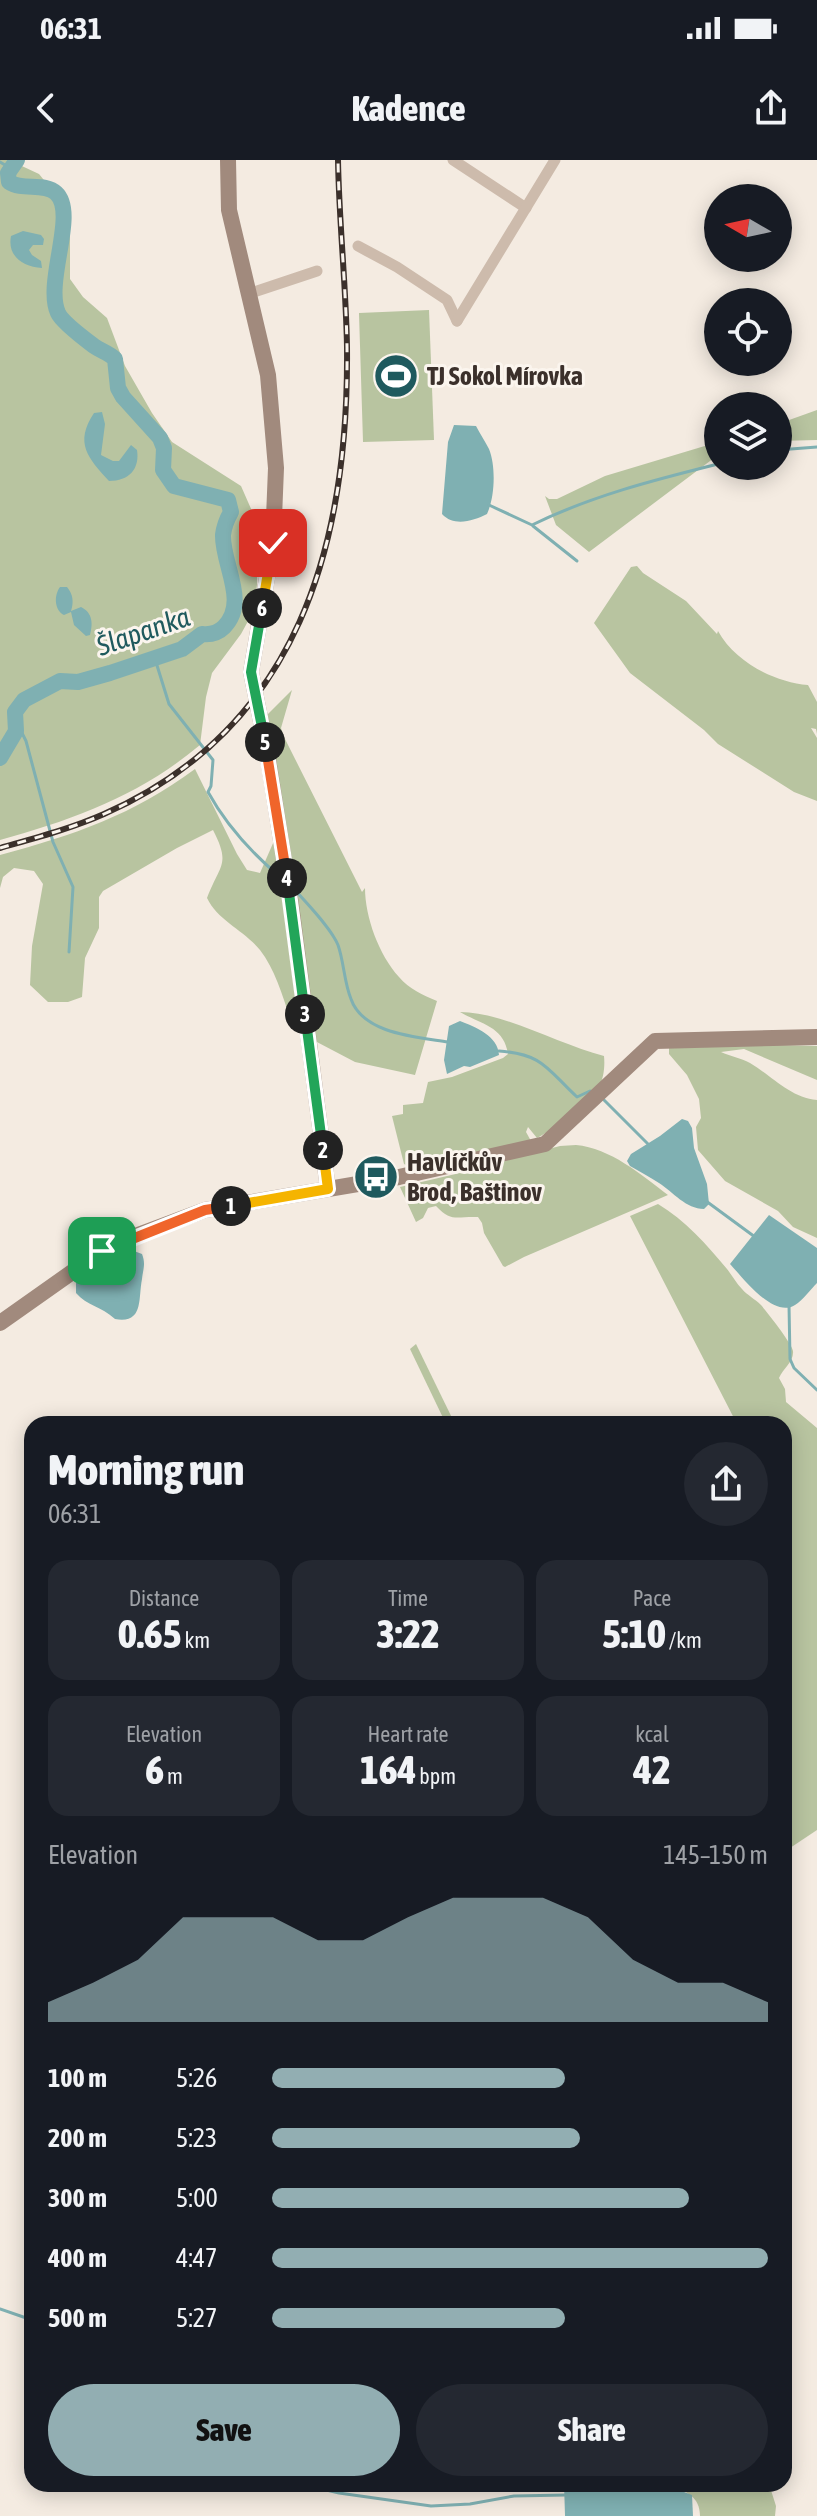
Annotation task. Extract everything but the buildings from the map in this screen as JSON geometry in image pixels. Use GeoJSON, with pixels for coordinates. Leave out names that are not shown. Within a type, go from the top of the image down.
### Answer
{"type":"FeatureCollection","features":[{"type":"Feature","properties":{"kind":"street"},"geometry":{"type":"LineString","coordinates":[[228,160],[229,210],[268,375],[276,468],[273,543],[251,672],[252,685],[267,752],[291,904],[328,1189]]}},
{"type":"Feature","properties":{"kind":"street"},"geometry":{"type":"LineString","coordinates":[[453,160],[526,208]]}},
{"type":"Feature","properties":{"kind":"street"},"geometry":{"type":"LineString","coordinates":[[358,246],[447,300],[457,321],[555,160]]}},
{"type":"Feature","properties":{"kind":"street"},"geometry":{"type":"LineString","coordinates":[[248,294],[317,271]]}},
{"type":"Feature","properties":{"kind":"street"},"geometry":{"type":"LineString","coordinates":[[0,1323],[86,1261],[130,1238],[205,1210],[399,1177],[545,1144],[655,1041],[817,1037]]}},
{"type":"Feature","properties":{"kind":"green space"},"geometry":{"type":"Polygon","coordinates":[[[0,160],[9,160],[39,174],[52,190],[63,210],[70,236],[70,279],[83,297],[107,318],[125,366],[172,442],[241,486],[252,511],[257,542],[257,585],[253,612],[212,673],[200,745],[154,778],[105,804],[0,840],[0,160]]]}},
{"type":"Feature","properties":{"kind":"green space","name":"TJ Sokol Mírovka"},"geometry":{"type":"Polygon","coordinates":[[[429,310],[434,440],[363,442],[359,313],[429,310]]]}},
{"type":"Feature","properties":{"kind":"green space"},"geometry":{"type":"Polygon","coordinates":[[[817,410],[817,440],[792,441],[792,419],[817,410]]]}},
{"type":"Feature","properties":{"kind":"green space"},"geometry":{"type":"Polygon","coordinates":[[[704,446],[704,466],[589,552],[556,525],[545,496],[557,499],[605,476],[704,446]]]}},
{"type":"Feature","properties":{"kind":"green space"},"geometry":{"type":"Polygon","coordinates":[[[637,566],[686,601],[745,661],[782,680],[808,685],[817,702],[817,734],[816,729],[811,728],[817,738],[817,801],[794,792],[718,744],[630,673],[594,623],[631,567],[637,566]]]}},
{"type":"Feature","properties":{"kind":"green space"},"geometry":{"type":"Polygon","coordinates":[[[292,690],[281,728],[284,737],[362,892],[365,888],[379,947],[403,981],[437,1001],[415,1075],[355,1062],[294,1030],[266,959],[254,943],[218,913],[207,898],[222,864],[213,830],[103,891],[99,897],[99,928],[85,958],[82,997],[68,1002],[48,1002],[30,985],[32,946],[43,884],[34,871],[14,868],[3,877],[0,888],[0,855],[102,822],[149,799],[195,769],[247,870],[260,873],[274,841],[261,721],[292,690]]]}},
{"type":"Feature","properties":{"kind":"green space"},"geometry":{"type":"Polygon","coordinates":[[[460,1012],[495,1017],[604,1056],[602,1081],[570,1116],[544,1134],[537,1138],[528,1127],[526,1132],[531,1141],[408,1166],[404,1164],[392,1116],[403,1114],[403,1105],[423,1103],[428,1082],[452,1077],[508,1054],[502,1037],[460,1012]]]}},
{"type":"Feature","properties":{"kind":"green space"},"geometry":{"type":"Polygon","coordinates":[[[817,1046],[817,1080],[744,1049],[721,1052],[750,1063],[799,1095],[817,1100],[817,1238],[793,1227],[778,1211],[725,1181],[698,1150],[696,1127],[701,1118],[699,1099],[687,1075],[669,1054],[669,1048],[817,1046]]]}},
{"type":"Feature","properties":{"kind":"green space"},"geometry":{"type":"Polygon","coordinates":[[[576,1145],[613,1157],[668,1195],[505,1267],[478,1217],[451,1217],[436,1206],[428,1208],[423,1218],[416,1222],[400,1187],[560,1146],[576,1145]]]}},
{"type":"Feature","properties":{"kind":"green space"},"geometry":{"type":"Polygon","coordinates":[[[658,1204],[703,1242],[740,1287],[761,1305],[793,1351],[779,1378],[785,1389],[786,1402],[817,1428],[817,1830],[792,1847],[792,1416],[733,1416],[630,1216],[658,1204]]]}},
{"type":"Feature","properties":{"kind":"green space"},"geometry":{"type":"Polygon","coordinates":[[[416,1344],[451,1416],[442,1416],[410,1349],[416,1344]]]}},
{"type":"Feature","properties":{"kind":"green space"},"geometry":{"type":"Polygon","coordinates":[[[686,2492],[772,2492],[776,2506],[775,2516],[700,2516],[695,2499],[686,2492]]]}},
{"type":"Feature","properties":{"kind":"water"},"geometry":{"type":"Polygon","coordinates":[[[23,231],[41,235],[44,239],[43,245],[33,245],[29,250],[41,261],[42,268],[23,263],[14,255],[11,236],[23,231]]]}},
{"type":"Feature","properties":{"kind":"water"},"geometry":{"type":"Polygon","coordinates":[[[102,412],[105,424],[101,455],[119,461],[131,445],[137,450],[135,468],[122,479],[109,481],[86,450],[84,442],[88,424],[94,413],[102,412]]]}},
{"type":"Feature","properties":{"kind":"water"},"geometry":{"type":"Polygon","coordinates":[[[454,425],[476,426],[489,449],[494,473],[487,514],[464,522],[442,514],[448,442],[454,425]]]}},
{"type":"Feature","properties":{"kind":"water"},"geometry":{"type":"Polygon","coordinates":[[[60,587],[67,587],[71,592],[71,611],[81,607],[88,612],[92,623],[90,635],[86,636],[74,625],[71,612],[64,615],[58,610],[56,598],[60,587]]]}},
{"type":"Feature","properties":{"kind":"water"},"geometry":{"type":"Polygon","coordinates":[[[460,1021],[490,1037],[499,1055],[447,1074],[444,1060],[449,1026],[460,1021]]]}},
{"type":"Feature","properties":{"kind":"water"},"geometry":{"type":"Polygon","coordinates":[[[682,1119],[688,1121],[692,1128],[694,1148],[707,1184],[709,1204],[704,1209],[686,1203],[627,1161],[631,1154],[682,1119]]]}},
{"type":"Feature","properties":{"kind":"water"},"geometry":{"type":"Polygon","coordinates":[[[769,1215],[817,1248],[817,1283],[798,1303],[787,1308],[769,1302],[730,1264],[769,1215]]]}},
{"type":"Feature","properties":{"kind":"water"},"geometry":{"type":"Polygon","coordinates":[[[134,1251],[142,1254],[144,1264],[138,1308],[131,1318],[115,1319],[76,1293],[76,1283],[81,1277],[120,1254],[134,1251]]]}},
{"type":"Feature","properties":{"kind":"water"},"geometry":{"type":"Polygon","coordinates":[[[564,2492],[684,2492],[692,2495],[693,2516],[565,2516],[564,2492]]]}},
{"type":"Feature","properties":{"kind":"waterway","name":"Šlapanka"},"geometry":{"type":"LineString","coordinates":[[0,758],[16,731],[15,712],[24,700],[60,681],[78,682],[182,649],[202,634],[222,629],[231,617],[234,606],[223,535],[231,512],[228,500],[174,486],[163,470],[164,448],[160,438],[118,388],[115,359],[80,335],[58,313],[55,284],[63,232],[62,203],[51,190],[9,182],[8,173],[17,160]]}},
{"type":"Feature","properties":{"kind":"waterway"},"geometry":{"type":"LineString","coordinates":[[0,162],[10,168]]}},
{"type":"Feature","properties":{"kind":"waterway"},"geometry":{"type":"LineString","coordinates":[[792,449],[817,447]]}},
{"type":"Feature","properties":{"kind":"waterway"},"geometry":{"type":"LineString","coordinates":[[489,505],[532,525],[600,497],[704,468]]}},
{"type":"Feature","properties":{"kind":"waterway"},"geometry":{"type":"LineString","coordinates":[[533,526],[577,561]]}},
{"type":"Feature","properties":{"kind":"waterway"},"geometry":{"type":"LineString","coordinates":[[155,659],[169,704],[213,760],[208,792],[240,837],[279,876]]}},
{"type":"Feature","properties":{"kind":"waterway"},"geometry":{"type":"LineString","coordinates":[[16,731],[21,731],[26,741],[53,842],[73,887],[69,952]]}},
{"type":"Feature","properties":{"kind":"waterway"},"geometry":{"type":"LineString","coordinates":[[296,891],[335,938],[357,1011],[367,1020],[392,1032],[448,1042]]}},
{"type":"Feature","properties":{"kind":"waterway"},"geometry":{"type":"LineString","coordinates":[[499,1051],[535,1059],[577,1097],[590,1091]]}},
{"type":"Feature","properties":{"kind":"waterway"},"geometry":{"type":"LineString","coordinates":[[601,1097],[649,1145]]}},
{"type":"Feature","properties":{"kind":"waterway"},"geometry":{"type":"LineString","coordinates":[[706,1201],[755,1237]]}},
{"type":"Feature","properties":{"kind":"waterway"},"geometry":{"type":"LineString","coordinates":[[789,1305],[790,1359],[794,1368],[817,1390]]}},
{"type":"Feature","properties":{"kind":"waterway"},"geometry":{"type":"LineString","coordinates":[[0,2309],[24,2317]]}},
{"type":"Feature","properties":{"kind":"waterway"},"geometry":{"type":"LineString","coordinates":[[335,2492],[431,2506],[470,2504],[514,2496],[566,2495]]}},
{"type":"Feature","properties":{"kind":"railway"},"geometry":{"type":"LineString","coordinates":[[0,848],[104,814],[171,777],[225,732],[267,680],[299,622],[322,559],[337,491],[345,420],[347,347],[338,160]]}},
{"type":"Feature","properties":{"kind":"place","name":"TJ Sokol Mírovka"},"geometry":{"type":"Point","coordinates":[396,376]}},
{"type":"Feature","properties":{"kind":"place","name":"Havlíčkův Brod, Baštinov"},"geometry":{"type":"Point","coordinates":[376,1177]}},
{"type":"Feature","properties":{"kind":"route"},"geometry":{"type":"LineString","coordinates":[[102,1251],[205,1210],[328,1189],[291,904],[267,752],[252,685],[251,672],[273,543]]}}]}
